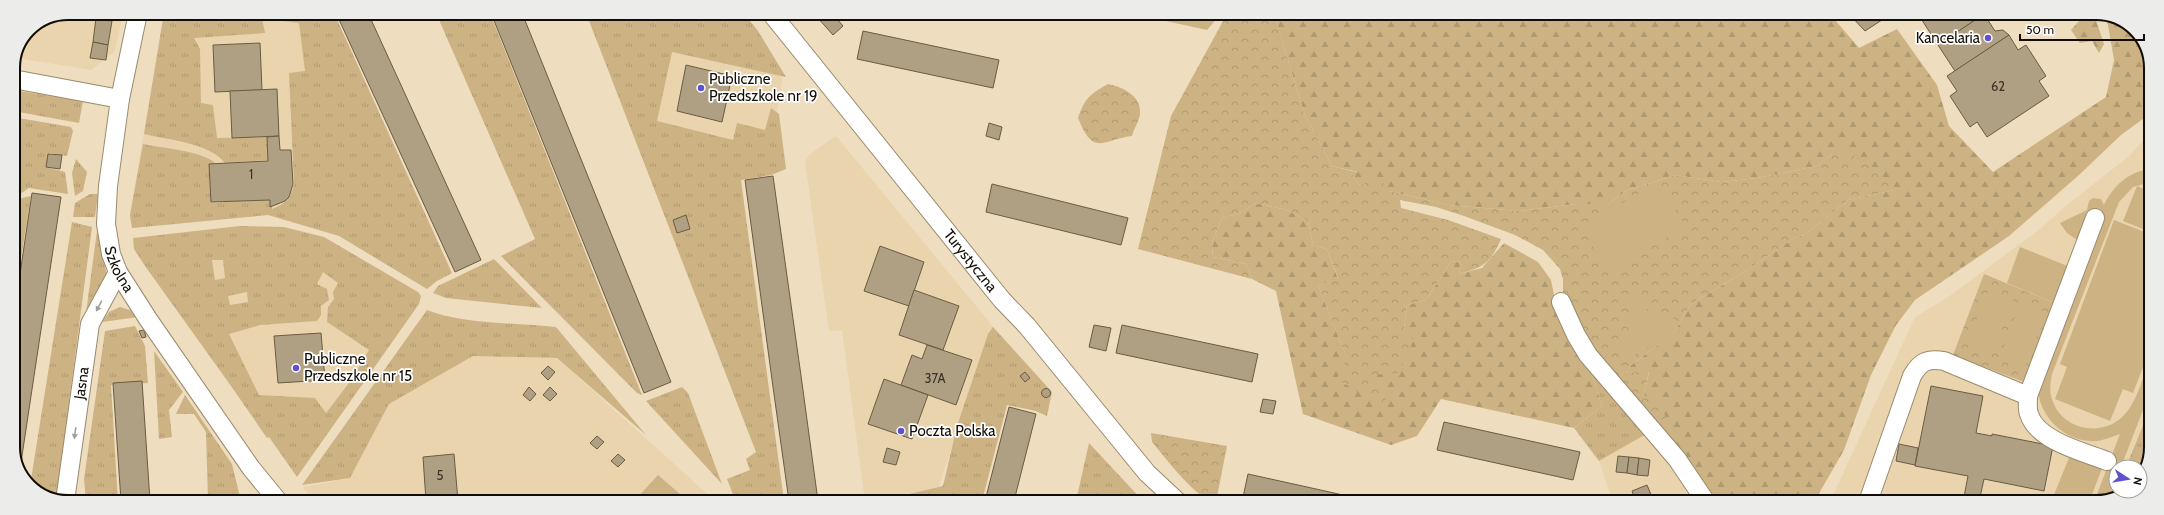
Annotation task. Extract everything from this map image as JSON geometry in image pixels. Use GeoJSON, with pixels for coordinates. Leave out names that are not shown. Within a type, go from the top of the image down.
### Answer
{"type":"FeatureCollection","features":[{"type":"Feature","properties":{"kind":"street"},"geometry":{"type":"LineString","coordinates":[[20,80],[120,99],[137,20]]}},
{"type":"Feature","properties":{"kind":"street","name":"Turystyczna"},"geometry":{"type":"LineString","coordinates":[[777,20],[1002,300],[1027,326],[1147,473],[1171,495]]}},
{"type":"Feature","properties":{"kind":"street","name":"Szkolna"},"geometry":{"type":"LineString","coordinates":[[120,99],[108,186],[106,224],[111,254],[118,272],[231,440],[273,495]]}},
{"type":"Feature","properties":{"kind":"street"},"geometry":{"type":"LineString","coordinates":[[2095,218],[2028,396],[2029,414],[2045,435],[2059,443],[2107,461]]}},
{"type":"Feature","properties":{"kind":"street","name":"Jasna"},"geometry":{"type":"LineString","coordinates":[[66,495],[90,324],[118,272]]}},
{"type":"Feature","properties":{"kind":"street"},"geometry":{"type":"LineString","coordinates":[[1561,302],[1576,335],[1588,355],[1677,459],[1701,495]]}},
{"type":"Feature","properties":{"kind":"street"},"geometry":{"type":"LineString","coordinates":[[1870,495],[1912,376],[1918,366],[1924,361],[1933,359],[1944,361],[2028,396]]}},
{"type":"Feature","properties":{"kind":"shaded area"},"geometry":{"type":"Polygon","coordinates":[[[68,20],[122,20],[115,51],[91,70],[21,58],[28,41],[41,28],[49,24],[68,20]]]}},
{"type":"Feature","properties":{"kind":"shaded area"},"geometry":{"type":"Polygon","coordinates":[[[163,20],[299,20],[342,222],[268,215],[132,228],[130,215],[163,20]]]}},
{"type":"Feature","properties":{"kind":"shaded area","name":"Publiczne Przedszkole nr 19"},"geometry":{"type":"Polygon","coordinates":[[[591,20],[737,20],[782,78],[781,91],[768,155],[652,160],[591,20]]]}},
{"type":"Feature","properties":{"kind":"shaded area"},"geometry":{"type":"Polygon","coordinates":[[[836,136],[995,329],[991,332],[938,488],[901,495],[864,495],[842,330],[829,331],[805,162],[809,155],[836,136]]]}},
{"type":"Feature","properties":{"kind":"shaded area"},"geometry":{"type":"Polygon","coordinates":[[[2144,140],[2144,421],[2129,459],[2108,459],[2108,493],[2103,495],[1833,495],[1915,317],[1947,298],[2040,229],[2067,205],[2128,157],[2144,140]]]}},
{"type":"Feature","properties":{"kind":"shaded area","name":"Publiczne Przedszkole nr 15"},"geometry":{"type":"Polygon","coordinates":[[[309,253],[392,320],[332,415],[282,455],[172,261],[309,253]]]}},
{"type":"Feature","properties":{"kind":"shaded area"},"geometry":{"type":"Polygon","coordinates":[[[473,356],[557,358],[708,495],[309,495],[303,487],[350,478],[389,404],[473,356]]]}},
{"type":"Feature","properties":{"kind":"shaded area"},"geometry":{"type":"Polygon","coordinates":[[[1657,428],[1705,495],[1611,495],[1599,461],[1657,428]]]}},
{"type":"Feature","properties":{"kind":"green space"},"geometry":{"type":"Polygon","coordinates":[[[163,20],[262,20],[265,33],[194,38],[200,49],[201,103],[213,105],[217,138],[268,137],[268,160],[225,163],[218,156],[209,151],[188,143],[144,134],[163,20]]]}},
{"type":"Feature","properties":{"kind":"green space"},"geometry":{"type":"Polygon","coordinates":[[[337,20],[452,273],[437,281],[427,289],[339,236],[268,215],[132,228],[130,215],[143,144],[181,150],[209,159],[215,163],[210,164],[211,203],[271,199],[272,209],[287,200],[294,184],[289,73],[305,71],[299,23],[283,21],[337,20]]]}},
{"type":"Feature","properties":{"kind":"green space"},"geometry":{"type":"Polygon","coordinates":[[[439,20],[493,20],[642,395],[637,393],[501,256],[535,239],[439,20]]]}},
{"type":"Feature","properties":{"kind":"green space"},"geometry":{"type":"Polygon","coordinates":[[[589,20],[749,20],[758,31],[786,77],[672,52],[657,121],[733,140],[737,123],[765,130],[771,108],[779,114],[786,169],[771,175],[741,180],[783,495],[733,495],[727,479],[750,470],[746,459],[756,452],[589,20]]]}},
{"type":"Feature","properties":{"kind":"green space"},"geometry":{"type":"Polygon","coordinates":[[[1161,20],[1216,20],[1207,30],[1161,20]]]}},
{"type":"Feature","properties":{"kind":"green space"},"geometry":{"type":"Polygon","coordinates":[[[1224,20],[1276,20],[1304,113],[1332,166],[1360,173],[1351,173],[1360,186],[1378,176],[1389,191],[1448,205],[1520,211],[1577,204],[1608,204],[1626,191],[1675,175],[1722,182],[1757,178],[1817,166],[1832,154],[1843,152],[1867,162],[1895,190],[1848,200],[1804,235],[1794,238],[1749,269],[1691,304],[1673,334],[1631,365],[1626,373],[1649,371],[1644,395],[1658,402],[1671,427],[1682,458],[1588,348],[1563,295],[1563,279],[1560,269],[1543,250],[1515,235],[1436,207],[1400,200],[1401,208],[1448,220],[1501,239],[1489,259],[1475,269],[1459,274],[1461,262],[1451,261],[1426,300],[1407,305],[1404,330],[1414,339],[1399,373],[1368,375],[1393,392],[1380,405],[1337,379],[1347,358],[1318,285],[1338,278],[1327,249],[1313,245],[1308,221],[1287,210],[1256,203],[1238,214],[1222,218],[1212,242],[1213,257],[1246,264],[1252,279],[1138,249],[1171,116],[1224,20]]]}},
{"type":"Feature","properties":{"kind":"green space"},"geometry":{"type":"Polygon","coordinates":[[[1276,20],[1835,20],[1859,48],[1897,29],[1937,85],[1949,126],[1993,172],[2106,97],[2114,60],[2107,21],[2120,26],[2132,36],[2138,44],[2144,64],[2144,118],[2121,135],[2079,175],[2009,236],[1915,300],[1896,325],[1871,375],[1844,450],[1818,495],[1711,495],[1682,458],[1644,395],[1649,372],[1626,373],[1631,365],[1673,334],[1691,304],[1749,269],[1794,238],[1804,235],[1848,200],[1894,190],[1832,154],[1817,166],[1757,178],[1722,182],[1675,175],[1626,191],[1608,204],[1577,204],[1520,211],[1448,205],[1389,191],[1360,186],[1351,173],[1358,172],[1332,166],[1304,113],[1276,20]]]}},
{"type":"Feature","properties":{"kind":"green space"},"geometry":{"type":"Polygon","coordinates":[[[2080,20],[2096,20],[2104,44],[2099,53],[2092,41],[2080,43],[2071,30],[2080,20]]]}},
{"type":"Feature","properties":{"kind":"green space"},"geometry":{"type":"Polygon","coordinates":[[[1108,84],[1120,87],[1135,97],[1140,108],[1140,114],[1132,136],[1099,143],[1094,142],[1089,138],[1078,118],[1089,97],[1108,84]]]}},
{"type":"Feature","properties":{"kind":"green space"},"geometry":{"type":"Polygon","coordinates":[[[20,91],[83,101],[79,123],[20,112],[20,91]]]}},
{"type":"Feature","properties":{"kind":"green space"},"geometry":{"type":"Polygon","coordinates":[[[20,118],[71,127],[73,131],[67,156],[49,153],[46,167],[65,172],[68,194],[29,188],[20,194],[20,118]]]}},
{"type":"Feature","properties":{"kind":"green space"},"geometry":{"type":"Polygon","coordinates":[[[76,159],[87,172],[83,191],[75,196],[72,173],[76,159]]]}},
{"type":"Feature","properties":{"kind":"green space"},"geometry":{"type":"Polygon","coordinates":[[[2144,170],[2144,184],[2133,187],[2119,202],[2052,374],[2050,388],[2053,402],[2065,419],[2073,424],[2083,427],[2103,427],[2112,424],[2127,412],[2139,390],[2144,375],[2144,408],[2124,459],[2110,459],[2120,434],[2102,440],[2091,441],[2081,440],[2063,432],[2055,425],[2043,409],[2038,388],[2040,372],[2101,211],[2080,242],[2067,233],[2060,223],[2087,210],[2089,201],[2093,198],[2101,199],[2104,205],[2117,186],[2129,176],[2144,170]]]}},
{"type":"Feature","properties":{"kind":"green space"},"geometry":{"type":"Polygon","coordinates":[[[1659,182],[1685,226],[1608,273],[1581,226],[1659,182]]]}},
{"type":"Feature","properties":{"kind":"green space"},"geometry":{"type":"Polygon","coordinates":[[[2137,186],[2144,189],[2144,230],[2123,221],[2137,186]]]}},
{"type":"Feature","properties":{"kind":"green space"},"geometry":{"type":"Polygon","coordinates":[[[90,194],[98,194],[95,217],[73,217],[75,203],[90,194]]]}},
{"type":"Feature","properties":{"kind":"green space"},"geometry":{"type":"Polygon","coordinates":[[[31,196],[20,265],[20,198],[31,196]]]}},
{"type":"Feature","properties":{"kind":"green space"},"geometry":{"type":"Polygon","coordinates":[[[1256,203],[1287,210],[1308,221],[1313,245],[1327,249],[1338,279],[1318,285],[1347,358],[1367,375],[1404,330],[1407,305],[1426,300],[1451,261],[1461,262],[1459,274],[1482,268],[1504,243],[1538,262],[1551,280],[1557,310],[1589,365],[1602,406],[1574,428],[1441,399],[1417,436],[1391,445],[1303,414],[1276,291],[1252,279],[1246,264],[1213,257],[1212,242],[1222,218],[1238,214],[1256,203]]]}},
{"type":"Feature","properties":{"kind":"green space"},"geometry":{"type":"Polygon","coordinates":[[[2114,220],[2144,232],[2144,365],[2133,393],[2123,389],[2110,421],[2055,399],[2067,367],[2060,364],[2114,220]]]}},
{"type":"Feature","properties":{"kind":"green space"},"geometry":{"type":"Polygon","coordinates":[[[72,222],[92,227],[57,494],[44,489],[31,478],[72,222]]]}},
{"type":"Feature","properties":{"kind":"green space"},"geometry":{"type":"Polygon","coordinates":[[[240,226],[284,227],[324,237],[418,292],[421,296],[419,304],[297,477],[269,437],[267,438],[145,266],[134,249],[133,238],[240,226]],[[212,260],[215,280],[225,278],[223,260],[212,260]],[[323,272],[317,284],[327,289],[329,300],[321,306],[321,315],[317,321],[260,325],[229,334],[259,395],[315,398],[326,413],[352,379],[369,350],[327,322],[328,307],[334,299],[333,292],[338,283],[323,272]],[[247,292],[228,296],[230,305],[248,302],[247,292]]]}},
{"type":"Feature","properties":{"kind":"green space"},"geometry":{"type":"Polygon","coordinates":[[[97,231],[107,275],[86,313],[97,231]]]}},
{"type":"Feature","properties":{"kind":"green space"},"geometry":{"type":"Polygon","coordinates":[[[2020,247],[2070,267],[2057,304],[2007,283],[2020,247]]]}},
{"type":"Feature","properties":{"kind":"green space"},"geometry":{"type":"Polygon","coordinates":[[[494,259],[542,308],[446,298],[433,293],[438,286],[494,259]]]}},
{"type":"Feature","properties":{"kind":"green space"},"geometry":{"type":"Polygon","coordinates":[[[1984,274],[2057,304],[2027,383],[1953,355],[1984,274]]]}},
{"type":"Feature","properties":{"kind":"green space"},"geometry":{"type":"Polygon","coordinates":[[[1989,289],[2014,299],[1992,354],[1967,344],[1989,289]]]}},
{"type":"Feature","properties":{"kind":"green space"},"geometry":{"type":"Polygon","coordinates":[[[1635,297],[1642,302],[1650,315],[1670,316],[1675,320],[1677,325],[1672,332],[1674,336],[1672,343],[1668,346],[1653,345],[1640,351],[1632,357],[1624,355],[1621,347],[1632,329],[1627,301],[1635,297]]]}},
{"type":"Feature","properties":{"kind":"green space"},"geometry":{"type":"Polygon","coordinates":[[[2021,302],[2046,312],[2025,367],[2000,357],[2021,302]]]}},
{"type":"Feature","properties":{"kind":"green space"},"geometry":{"type":"Polygon","coordinates":[[[120,307],[130,310],[138,317],[102,322],[109,312],[120,307]]]}},
{"type":"Feature","properties":{"kind":"green space"},"geometry":{"type":"Polygon","coordinates":[[[427,310],[456,318],[556,327],[646,435],[557,358],[473,356],[389,404],[350,478],[302,485],[427,310]]]}},
{"type":"Feature","properties":{"kind":"green space"},"geometry":{"type":"Polygon","coordinates":[[[135,326],[145,346],[148,383],[111,385],[118,495],[85,495],[84,479],[105,331],[135,326]]]}},
{"type":"Feature","properties":{"kind":"green space"},"geometry":{"type":"Polygon","coordinates":[[[993,327],[1052,392],[1047,416],[1036,411],[1007,405],[984,495],[905,495],[943,486],[957,426],[988,334],[993,327]]]}},
{"type":"Feature","properties":{"kind":"green space"},"geometry":{"type":"Polygon","coordinates":[[[154,351],[183,392],[169,410],[172,437],[159,439],[154,351]]]}},
{"type":"Feature","properties":{"kind":"green space"},"geometry":{"type":"Polygon","coordinates":[[[1589,365],[1648,433],[1599,461],[1574,428],[1602,406],[1589,365]]]}},
{"type":"Feature","properties":{"kind":"green space"},"geometry":{"type":"Polygon","coordinates":[[[682,387],[688,393],[722,484],[646,401],[682,387]]]}},
{"type":"Feature","properties":{"kind":"green space"},"geometry":{"type":"Polygon","coordinates":[[[185,395],[232,464],[240,495],[208,495],[206,432],[194,414],[176,414],[185,395]]]}},
{"type":"Feature","properties":{"kind":"green space"},"geometry":{"type":"Polygon","coordinates":[[[2144,423],[2144,448],[2142,459],[2129,459],[2144,423]]]}},
{"type":"Feature","properties":{"kind":"green space"},"geometry":{"type":"Polygon","coordinates":[[[1151,433],[1227,446],[1217,495],[1200,495],[1191,487],[1152,442],[1151,433]]]}},
{"type":"Feature","properties":{"kind":"green space"},"geometry":{"type":"Polygon","coordinates":[[[1089,443],[1137,495],[1077,495],[1089,443]]]}},
{"type":"Feature","properties":{"kind":"green space"},"geometry":{"type":"Polygon","coordinates":[[[2071,453],[2103,466],[2092,495],[2054,495],[2071,453]]]}},
{"type":"Feature","properties":{"kind":"green space"},"geometry":{"type":"Polygon","coordinates":[[[2108,465],[2108,493],[2097,495],[2108,465]]]}},
{"type":"Feature","properties":{"kind":"green space"},"geometry":{"type":"Polygon","coordinates":[[[658,475],[681,495],[640,495],[658,475]]]}},
{"type":"Feature","properties":{"kind":"building"},"geometry":{"type":"Polygon","coordinates":[[[96,20],[112,21],[108,45],[93,42],[96,20]]]}},
{"type":"Feature","properties":{"kind":"building"},"geometry":{"type":"Polygon","coordinates":[[[339,20],[371,20],[481,260],[455,272],[339,20]]]}},
{"type":"Feature","properties":{"kind":"building"},"geometry":{"type":"Polygon","coordinates":[[[494,20],[525,20],[671,382],[644,393],[494,20]]]}},
{"type":"Feature","properties":{"kind":"building"},"geometry":{"type":"Polygon","coordinates":[[[820,20],[838,20],[843,26],[833,35],[820,20]]]}},
{"type":"Feature","properties":{"kind":"building"},"geometry":{"type":"Polygon","coordinates":[[[1855,20],[1882,20],[1865,31],[1855,20]]]}},
{"type":"Feature","properties":{"kind":"building"},"geometry":{"type":"Polygon","coordinates":[[[1922,20],[1975,20],[1938,45],[1922,20]]]}},
{"type":"Feature","properties":{"kind":"building"},"geometry":{"type":"Polygon","coordinates":[[[1975,20],[1988,20],[1995,31],[2003,30],[2009,35],[1955,71],[1938,45],[1975,20]]]}},
{"type":"Feature","properties":{"kind":"building"},"geometry":{"type":"Polygon","coordinates":[[[863,31],[999,60],[993,88],[857,59],[863,31]]]}},
{"type":"Feature","properties":{"kind":"building"},"geometry":{"type":"Polygon","coordinates":[[[2009,35],[2018,50],[2026,45],[2046,76],[2039,81],[2049,96],[1987,137],[1977,122],[1970,127],[1950,96],[1957,91],[1947,76],[2009,35]]]}},
{"type":"Feature","properties":{"kind":"building"},"geometry":{"type":"Polygon","coordinates":[[[93,42],[108,45],[106,60],[90,58],[93,42]]]}},
{"type":"Feature","properties":{"kind":"building"},"geometry":{"type":"Polygon","coordinates":[[[260,43],[262,90],[215,92],[213,45],[260,43]]]}},
{"type":"Feature","properties":{"kind":"building"},"geometry":{"type":"Polygon","coordinates":[[[686,65],[732,76],[722,122],[677,111],[686,65]]]}},
{"type":"Feature","properties":{"kind":"building"},"geometry":{"type":"Polygon","coordinates":[[[277,89],[279,136],[232,138],[230,91],[277,89]]]}},
{"type":"Feature","properties":{"kind":"building"},"geometry":{"type":"Polygon","coordinates":[[[989,123],[1002,127],[999,140],[986,136],[989,123]]]}},
{"type":"Feature","properties":{"kind":"building"},"geometry":{"type":"Polygon","coordinates":[[[279,136],[280,150],[291,150],[293,184],[289,197],[285,201],[270,207],[270,200],[211,202],[209,164],[268,161],[267,137],[279,136]]]}},
{"type":"Feature","properties":{"kind":"building"},"geometry":{"type":"Polygon","coordinates":[[[48,154],[62,155],[60,169],[46,167],[48,154]]]}},
{"type":"Feature","properties":{"kind":"building"},"geometry":{"type":"Polygon","coordinates":[[[773,176],[817,495],[788,495],[745,180],[773,176]]]}},
{"type":"Feature","properties":{"kind":"building"},"geometry":{"type":"Polygon","coordinates":[[[992,184],[1128,218],[1121,245],[986,212],[992,184]]]}},
{"type":"Feature","properties":{"kind":"building"},"geometry":{"type":"Polygon","coordinates":[[[32,193],[61,197],[22,459],[20,451],[20,274],[32,193]]]}},
{"type":"Feature","properties":{"kind":"building"},"geometry":{"type":"Polygon","coordinates":[[[686,215],[690,229],[677,233],[673,220],[686,215]]]}},
{"type":"Feature","properties":{"kind":"building"},"geometry":{"type":"Polygon","coordinates":[[[880,246],[924,262],[909,306],[864,291],[880,246]]]}},
{"type":"Feature","properties":{"kind":"building"},"geometry":{"type":"Polygon","coordinates":[[[914,290],[959,306],[943,350],[899,335],[914,290]]]}},
{"type":"Feature","properties":{"kind":"building"},"geometry":{"type":"Polygon","coordinates":[[[1094,325],[1111,328],[1106,351],[1089,347],[1094,325]]]}},
{"type":"Feature","properties":{"kind":"building"},"geometry":{"type":"Polygon","coordinates":[[[1122,325],[1258,354],[1252,382],[1116,353],[1122,325]]]}},
{"type":"Feature","properties":{"kind":"building"},"geometry":{"type":"Polygon","coordinates":[[[144,330],[146,337],[142,338],[139,331],[144,330]]]}},
{"type":"Feature","properties":{"kind":"building"},"geometry":{"type":"Polygon","coordinates":[[[321,333],[325,380],[278,383],[274,336],[321,333]]]}},
{"type":"Feature","properties":{"kind":"building"},"geometry":{"type":"Polygon","coordinates":[[[927,345],[972,360],[956,405],[901,385],[912,355],[922,359],[927,345]]]}},
{"type":"Feature","properties":{"kind":"building"},"geometry":{"type":"Polygon","coordinates":[[[548,366],[555,372],[548,380],[541,373],[548,366]]]}},
{"type":"Feature","properties":{"kind":"building"},"geometry":{"type":"Polygon","coordinates":[[[1025,372],[1030,378],[1025,382],[1020,376],[1025,372]]]}},
{"type":"Feature","properties":{"kind":"building"},"geometry":{"type":"Polygon","coordinates":[[[884,379],[928,395],[912,439],[868,424],[884,379]]]}},
{"type":"Feature","properties":{"kind":"building"},"geometry":{"type":"Polygon","coordinates":[[[142,381],[150,495],[121,495],[113,383],[142,381]]]}},
{"type":"Feature","properties":{"kind":"building"},"geometry":{"type":"Polygon","coordinates":[[[1931,386],[1983,396],[1976,433],[1992,436],[1992,434],[2053,446],[2044,491],[1984,479],[1981,495],[1964,495],[1968,476],[1915,466],[1931,386]]]}},
{"type":"Feature","properties":{"kind":"building"},"geometry":{"type":"Polygon","coordinates":[[[529,387],[536,394],[530,401],[523,395],[529,387]]]}},
{"type":"Feature","properties":{"kind":"building"},"geometry":{"type":"Polygon","coordinates":[[[550,387],[557,394],[550,401],[543,395],[550,387]]]}},
{"type":"Feature","properties":{"kind":"building"},"geometry":{"type":"Polygon","coordinates":[[[1044,389],[1048,389],[1050,393],[1048,397],[1044,397],[1042,395],[1042,391],[1044,389]]]}},
{"type":"Feature","properties":{"kind":"building"},"geometry":{"type":"Polygon","coordinates":[[[1263,399],[1276,401],[1273,414],[1260,412],[1263,399]]]}},
{"type":"Feature","properties":{"kind":"building"},"geometry":{"type":"Polygon","coordinates":[[[1009,407],[1036,414],[1016,495],[987,495],[1009,407]]]}},
{"type":"Feature","properties":{"kind":"building"},"geometry":{"type":"Polygon","coordinates":[[[1444,422],[1580,452],[1573,480],[1437,450],[1444,422]]]}},
{"type":"Feature","properties":{"kind":"building"},"geometry":{"type":"Polygon","coordinates":[[[597,436],[604,442],[597,449],[590,443],[597,436]]]}},
{"type":"Feature","properties":{"kind":"building"},"geometry":{"type":"Polygon","coordinates":[[[1899,444],[1918,448],[1915,465],[1896,461],[1899,444]]]}},
{"type":"Feature","properties":{"kind":"building"},"geometry":{"type":"Polygon","coordinates":[[[887,448],[900,452],[896,465],[883,462],[887,448]]]}},
{"type":"Feature","properties":{"kind":"building"},"geometry":{"type":"Polygon","coordinates":[[[454,454],[457,495],[426,495],[423,457],[454,454]]]}},
{"type":"Feature","properties":{"kind":"building"},"geometry":{"type":"Polygon","coordinates":[[[618,454],[625,460],[618,467],[611,461],[618,454]]]}},
{"type":"Feature","properties":{"kind":"building"},"geometry":{"type":"Polygon","coordinates":[[[1618,456],[1629,457],[1627,473],[1616,472],[1618,456]]]}},
{"type":"Feature","properties":{"kind":"building"},"geometry":{"type":"Polygon","coordinates":[[[1629,457],[1639,458],[1637,475],[1627,473],[1629,457]]]}},
{"type":"Feature","properties":{"kind":"building"},"geometry":{"type":"Polygon","coordinates":[[[1639,458],[1650,460],[1648,476],[1637,475],[1639,458]]]}},
{"type":"Feature","properties":{"kind":"building"},"geometry":{"type":"Polygon","coordinates":[[[1248,474],[1343,495],[1244,495],[1248,474]]]}},
{"type":"Feature","properties":{"kind":"building"},"geometry":{"type":"Polygon","coordinates":[[[1647,485],[1651,495],[1633,495],[1632,491],[1647,485]]]}},
{"type":"Feature","properties":{"kind":"place","name":"Kancelaria"},"geometry":{"type":"Point","coordinates":[1988,38]}},
{"type":"Feature","properties":{"kind":"place","name":"Publiczne Przedszkole nr 19"},"geometry":{"type":"Point","coordinates":[701,88]}},
{"type":"Feature","properties":{"kind":"place","name":"Publiczne Przedszkole nr 15"},"geometry":{"type":"Point","coordinates":[296,368]}},
{"type":"Feature","properties":{"kind":"place","name":"Poczta Polska"},"geometry":{"type":"Point","coordinates":[901,431]}}]}
